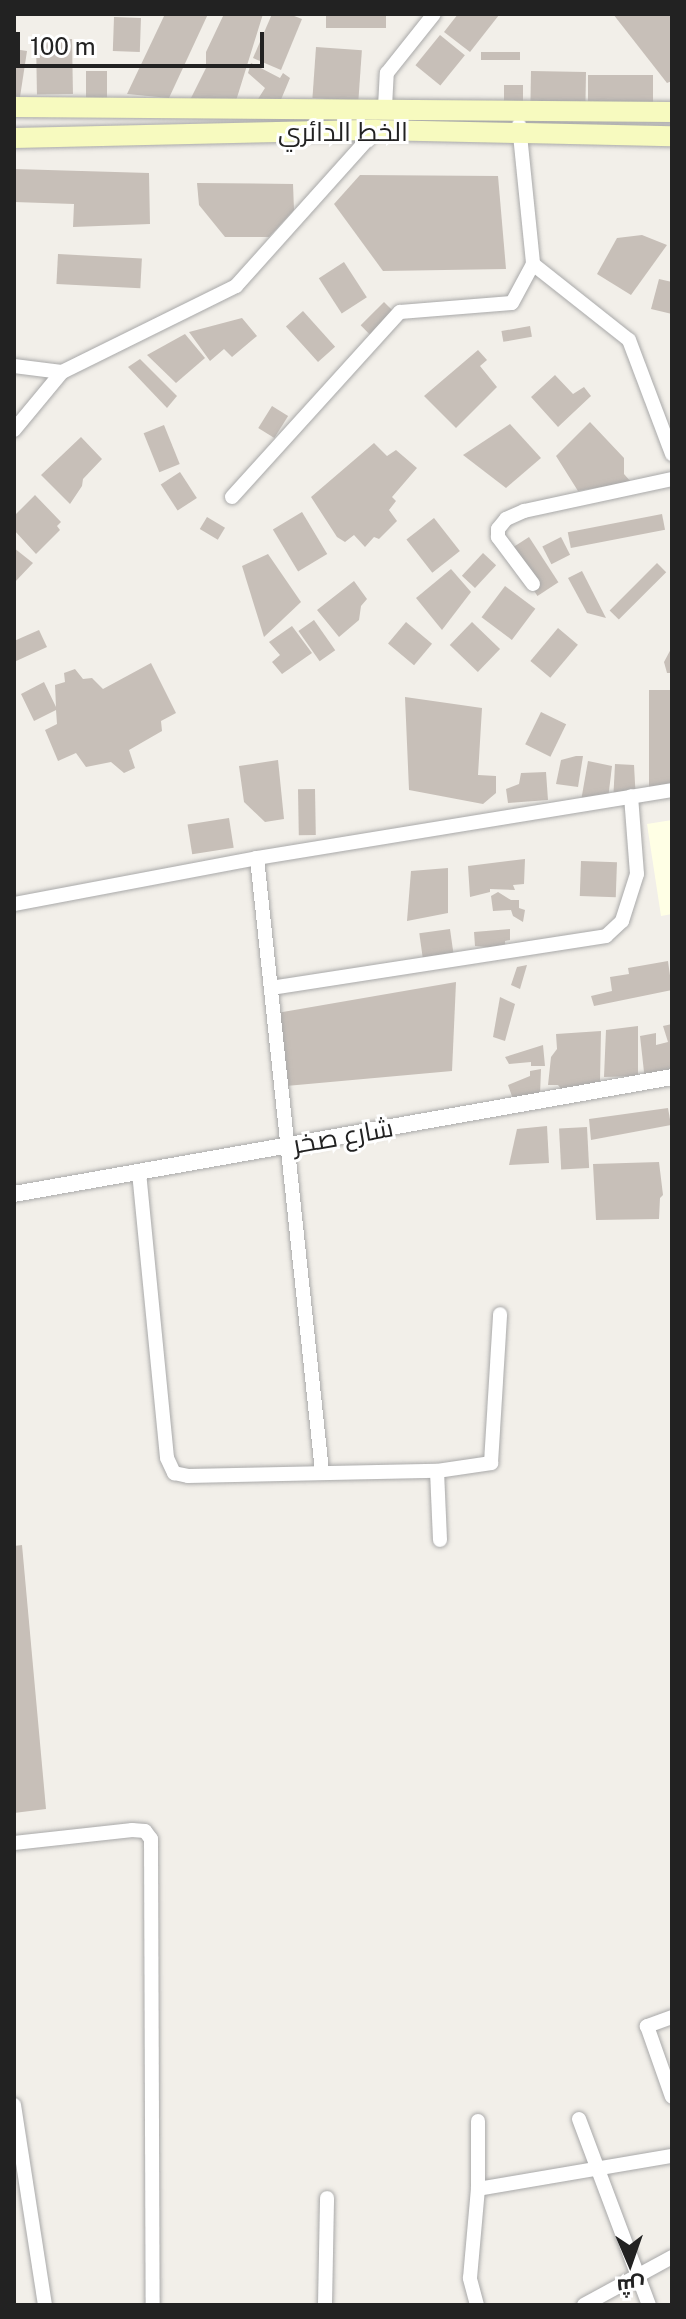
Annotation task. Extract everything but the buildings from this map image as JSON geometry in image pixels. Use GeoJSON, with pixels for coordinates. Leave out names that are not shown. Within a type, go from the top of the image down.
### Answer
{"type":"FeatureCollection","features":[{"type":"Feature","properties":{"kind":"main road","name":"الخط الدائري"},"geometry":{"type":"LineString","coordinates":[[14,107],[385,107],[672,112]]}},
{"type":"Feature","properties":{"kind":"main road","name":"الخط الدائري"},"geometry":{"type":"LineString","coordinates":[[14,138],[376,130],[672,136]]}},
{"type":"Feature","properties":{"kind":"street"},"geometry":{"type":"LineString","coordinates":[[385,107],[387,73],[434,14]]}},
{"type":"Feature","properties":{"kind":"street"},"geometry":{"type":"LineString","coordinates":[[232,497],[400,312],[512,303],[533,264],[516,109]]}},
{"type":"Feature","properties":{"kind":"street"},"geometry":{"type":"LineString","coordinates":[[14,430],[62,372],[236,286],[376,130]]}},
{"type":"Feature","properties":{"kind":"street"},"geometry":{"type":"LineString","coordinates":[[533,264],[629,340],[672,454]]}},
{"type":"Feature","properties":{"kind":"street"},"geometry":{"type":"LineString","coordinates":[[14,366],[62,372]]}},
{"type":"Feature","properties":{"kind":"street"},"geometry":{"type":"LineString","coordinates":[[533,584],[498,537],[498,529],[506,519],[524,511],[672,479]]}},
{"type":"Feature","properties":{"kind":"street"},"geometry":{"type":"LineString","coordinates":[[14,904],[257,858],[672,790]]}},
{"type":"Feature","properties":{"kind":"street"},"geometry":{"type":"LineString","coordinates":[[271,988],[606,936],[622,921],[637,874],[631,796]]}},
{"type":"Feature","properties":{"kind":"street"},"geometry":{"type":"LineString","coordinates":[[257,858],[322,1471]]}},
{"type":"Feature","properties":{"kind":"street","name":"شارع صخر"},"geometry":{"type":"LineString","coordinates":[[14,1194],[672,1077]]}},
{"type":"Feature","properties":{"kind":"street"},"geometry":{"type":"LineString","coordinates":[[139,1172],[167,1458],[174,1473],[188,1476],[437,1471],[491,1463],[500,1314]]}},
{"type":"Feature","properties":{"kind":"street"},"geometry":{"type":"LineString","coordinates":[[437,1471],[440,1540]]}},
{"type":"Feature","properties":{"kind":"street"},"geometry":{"type":"LineString","coordinates":[[14,1843],[132,1830],[145,1831],[151,1839],[153,2305]]}},
{"type":"Feature","properties":{"kind":"street"},"geometry":{"type":"LineString","coordinates":[[672,2017],[647,2026],[672,2097]]}},
{"type":"Feature","properties":{"kind":"street"},"geometry":{"type":"LineString","coordinates":[[14,2105],[15,2133],[45,2305]]}},
{"type":"Feature","properties":{"kind":"street"},"geometry":{"type":"LineString","coordinates":[[579,2119],[649,2305]]}},
{"type":"Feature","properties":{"kind":"street"},"geometry":{"type":"LineString","coordinates":[[477,2305],[470,2278],[478,2189],[478,2121]]}},
{"type":"Feature","properties":{"kind":"street"},"geometry":{"type":"LineString","coordinates":[[478,2189],[672,2156]]}},
{"type":"Feature","properties":{"kind":"street"},"geometry":{"type":"LineString","coordinates":[[325,2305],[327,2198]]}},
{"type":"Feature","properties":{"kind":"street"},"geometry":{"type":"LineString","coordinates":[[584,2305],[672,2257]]}},
{"type":"Feature","properties":{"kind":"shaded area"},"geometry":{"type":"Polygon","coordinates":[[[672,820],[672,914],[661,916],[647,824],[672,820]]]}}]}
